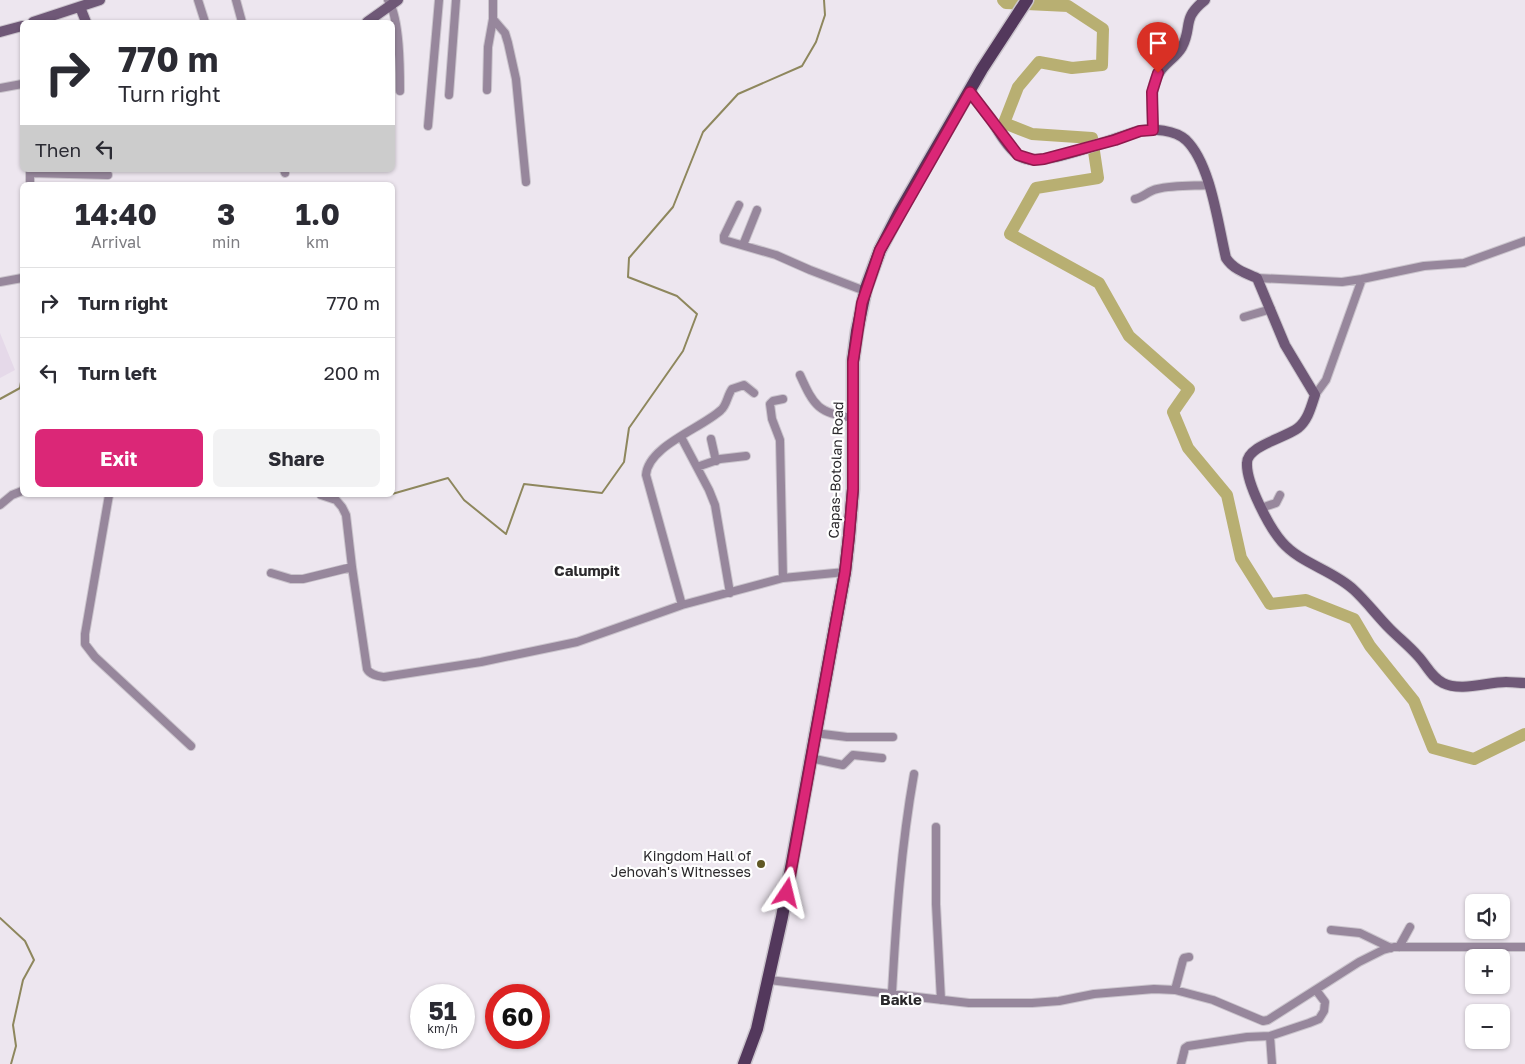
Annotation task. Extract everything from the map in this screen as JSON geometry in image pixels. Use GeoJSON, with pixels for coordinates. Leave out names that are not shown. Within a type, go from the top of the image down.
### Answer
{"type":"FeatureCollection","features":[{"type":"Feature","properties":{"kind":"main road","name":"Capas-Botolan Road"},"geometry":{"type":"LineString","coordinates":[[744,1064],[757,1029],[787,893],[845,572],[853,489],[853,362],[856,331],[865,291],[880,250],[992,54],[1027,0]]}},
{"type":"Feature","properties":{"kind":"street"},"geometry":{"type":"LineString","coordinates":[[39,20],[98,0]]}},
{"type":"Feature","properties":{"kind":"street"},"geometry":{"type":"LineString","coordinates":[[198,0],[204,20]]}},
{"type":"Feature","properties":{"kind":"street"},"geometry":{"type":"LineString","coordinates":[[236,0],[241,20]]}},
{"type":"Feature","properties":{"kind":"street"},"geometry":{"type":"LineString","coordinates":[[428,126],[439,0]]}},
{"type":"Feature","properties":{"kind":"street"},"geometry":{"type":"LineString","coordinates":[[449,95],[456,0]]}},
{"type":"Feature","properties":{"kind":"street"},"geometry":{"type":"LineString","coordinates":[[487,90],[488,47],[493,19],[493,0]]}},
{"type":"Feature","properties":{"kind":"street"},"geometry":{"type":"LineString","coordinates":[[1153,130],[1152,92],[1156,78],[1162,68],[1179,51],[1184,43],[1191,14],[1205,0]]}},
{"type":"Feature","properties":{"kind":"street"},"geometry":{"type":"LineString","coordinates":[[370,20],[392,2]]}},
{"type":"Feature","properties":{"kind":"street"},"geometry":{"type":"LineString","coordinates":[[392,2],[394,20]]}},
{"type":"Feature","properties":{"kind":"street"},"geometry":{"type":"LineString","coordinates":[[80,7],[85,20]]}},
{"type":"Feature","properties":{"kind":"street"},"geometry":{"type":"LineString","coordinates":[[493,19],[505,33],[516,79],[526,182]]}},
{"type":"Feature","properties":{"kind":"street"},"geometry":{"type":"LineString","coordinates":[[395,25],[400,91]]}},
{"type":"Feature","properties":{"kind":"street"},"geometry":{"type":"LineString","coordinates":[[0,32],[20,27]]}},
{"type":"Feature","properties":{"kind":"street"},"geometry":{"type":"LineString","coordinates":[[0,88],[20,84]]}},
{"type":"Feature","properties":{"kind":"street"},"geometry":{"type":"LineString","coordinates":[[970,92],[1010,146],[1018,155],[1025,159],[1044,159],[1140,131],[1168,131],[1186,139],[1196,152],[1210,185],[1226,258],[1236,268],[1257,278],[1342,282],[1424,266],[1464,263],[1525,241]]}},
{"type":"Feature","properties":{"kind":"street"},"geometry":{"type":"LineString","coordinates":[[50,172],[108,175]]}},
{"type":"Feature","properties":{"kind":"street"},"geometry":{"type":"LineString","coordinates":[[1135,199],[1142,198],[1148,192],[1157,189],[1210,185]]}},
{"type":"Feature","properties":{"kind":"street"},"geometry":{"type":"LineString","coordinates":[[739,205],[724,240],[776,255],[865,291]]}},
{"type":"Feature","properties":{"kind":"street"},"geometry":{"type":"LineString","coordinates":[[743,245],[757,210]]}},
{"type":"Feature","properties":{"kind":"street"},"geometry":{"type":"LineString","coordinates":[[0,282],[20,278]]}},
{"type":"Feature","properties":{"kind":"street"},"geometry":{"type":"LineString","coordinates":[[1257,278],[1285,345],[1315,395]]}},
{"type":"Feature","properties":{"kind":"street"},"geometry":{"type":"LineString","coordinates":[[1362,279],[1326,380],[1315,395],[1311,410],[1304,421],[1298,428],[1254,450],[1248,456],[1247,466],[1250,479],[1261,508],[1282,542],[1354,590],[1389,628],[1418,655],[1436,679],[1444,684],[1455,686],[1506,682],[1525,683]]}},
{"type":"Feature","properties":{"kind":"street"},"geometry":{"type":"LineString","coordinates":[[1244,317],[1271,309]]}},
{"type":"Feature","properties":{"kind":"street"},"geometry":{"type":"LineString","coordinates":[[800,375],[814,403],[834,416],[853,418]]}},
{"type":"Feature","properties":{"kind":"street"},"geometry":{"type":"LineString","coordinates":[[682,605],[646,475],[648,467],[658,454],[721,411],[730,392],[734,388],[744,385],[754,392]]}},
{"type":"Feature","properties":{"kind":"street"},"geometry":{"type":"LineString","coordinates":[[783,399],[773,401],[770,404],[772,419],[780,440],[783,578]]}},
{"type":"Feature","properties":{"kind":"street"},"geometry":{"type":"LineString","coordinates":[[681,437],[715,505],[730,593]]}},
{"type":"Feature","properties":{"kind":"street"},"geometry":{"type":"LineString","coordinates":[[711,439],[716,461]]}},
{"type":"Feature","properties":{"kind":"street"},"geometry":{"type":"LineString","coordinates":[[697,467],[716,461],[746,456]]}},
{"type":"Feature","properties":{"kind":"street"},"geometry":{"type":"LineString","coordinates":[[0,505],[12,495],[20,492]]}},
{"type":"Feature","properties":{"kind":"street"},"geometry":{"type":"LineString","coordinates":[[1261,508],[1276,503],[1280,495]]}},
{"type":"Feature","properties":{"kind":"street"},"geometry":{"type":"LineString","coordinates":[[109,497],[85,634],[86,644],[94,657],[191,746]]}},
{"type":"Feature","properties":{"kind":"street"},"geometry":{"type":"LineString","coordinates":[[327,497],[336,500],[346,515],[367,669],[372,674],[384,677],[481,662],[577,642],[682,605],[783,578],[845,572]]}},
{"type":"Feature","properties":{"kind":"street"},"geometry":{"type":"LineString","coordinates":[[271,573],[297,579],[352,567]]}},
{"type":"Feature","properties":{"kind":"street"},"geometry":{"type":"LineString","coordinates":[[815,733],[847,737],[893,737]]}},
{"type":"Feature","properties":{"kind":"street"},"geometry":{"type":"LineString","coordinates":[[810,758],[844,765],[853,755],[882,758]]}},
{"type":"Feature","properties":{"kind":"street"},"geometry":{"type":"LineString","coordinates":[[892,994],[896,908],[903,841],[914,774]]}},
{"type":"Feature","properties":{"kind":"street"},"geometry":{"type":"LineString","coordinates":[[936,827],[936,904],[941,1000]]}},
{"type":"Feature","properties":{"kind":"street"},"geometry":{"type":"LineString","coordinates":[[1399,947],[1410,927]]}},
{"type":"Feature","properties":{"kind":"street"},"geometry":{"type":"LineString","coordinates":[[1331,930],[1360,933],[1391,948]]}},
{"type":"Feature","properties":{"kind":"street"},"geometry":{"type":"LineString","coordinates":[[769,980],[969,1003],[1032,1003],[1059,1001],[1094,994],[1154,989],[1175,990],[1213,1000],[1263,1021],[1268,1020],[1358,962],[1391,948],[1525,947]]}},
{"type":"Feature","properties":{"kind":"street"},"geometry":{"type":"LineString","coordinates":[[1175,990],[1183,960],[1189,957]]}},
{"type":"Feature","properties":{"kind":"street"},"geometry":{"type":"LineString","coordinates":[[1181,1064],[1185,1048],[1188,1046],[1247,1036],[1270,1036],[1319,1019],[1324,1012],[1324,1002],[1316,990]]}},
{"type":"Feature","properties":{"kind":"street"},"geometry":{"type":"LineString","coordinates":[[1270,1036],[1272,1064]]}},
{"type":"Feature","properties":{"kind":"shaded area"},"geometry":{"type":"Polygon","coordinates":[[[0,333],[15,370],[0,378],[0,333]]]}},
{"type":"Feature","properties":{"kind":"waterway"},"geometry":{"type":"LineString","coordinates":[[395,493],[448,478],[464,500],[506,534],[524,484],[602,493],[624,462],[629,428],[683,351],[697,314],[677,296],[628,277],[629,258],[673,207],[703,132],[738,94],[802,66],[816,42],[825,15],[824,0]]}},
{"type":"Feature","properties":{"kind":"waterway"},"geometry":{"type":"LineString","coordinates":[[1003,0],[1006,3],[1068,6],[1103,29],[1102,65],[1072,68],[1039,62],[1018,87],[1004,123],[1032,134],[1092,138],[1098,178],[1036,188],[1010,234],[1099,283],[1129,336],[1189,389],[1173,412],[1188,448],[1227,495],[1241,558],[1270,604],[1306,600],[1354,619],[1370,646],[1414,701],[1433,748],[1474,759],[1525,734]]}},
{"type":"Feature","properties":{"kind":"waterway"},"geometry":{"type":"LineString","coordinates":[[0,399],[20,388]]}},
{"type":"Feature","properties":{"kind":"waterway"},"geometry":{"type":"LineString","coordinates":[[0,918],[25,941],[34,960],[23,980],[13,1025],[16,1046],[11,1064]]}},
{"type":"Feature","properties":{"kind":"place","name":"Kingdom Hall of Jehovah's Witnesses"},"geometry":{"type":"Point","coordinates":[761,864]}},
{"type":"Feature","properties":{"kind":"district","name":"Calumpit"},"geometry":{"type":"Point","coordinates":[587,571]}},
{"type":"Feature","properties":{"kind":"district","name":"Bakle"},"geometry":{"type":"Point","coordinates":[901,1000]}},
{"type":"Feature","properties":{"kind":"route"},"geometry":{"type":"LineString","coordinates":[[787,893],[845,572],[853,489],[853,362],[856,331],[871,271],[880,250],[970,92],[1018,155],[1025,159],[1044,159],[1061,156],[1140,131],[1153,130],[1152,92],[1158,73]]}}]}
